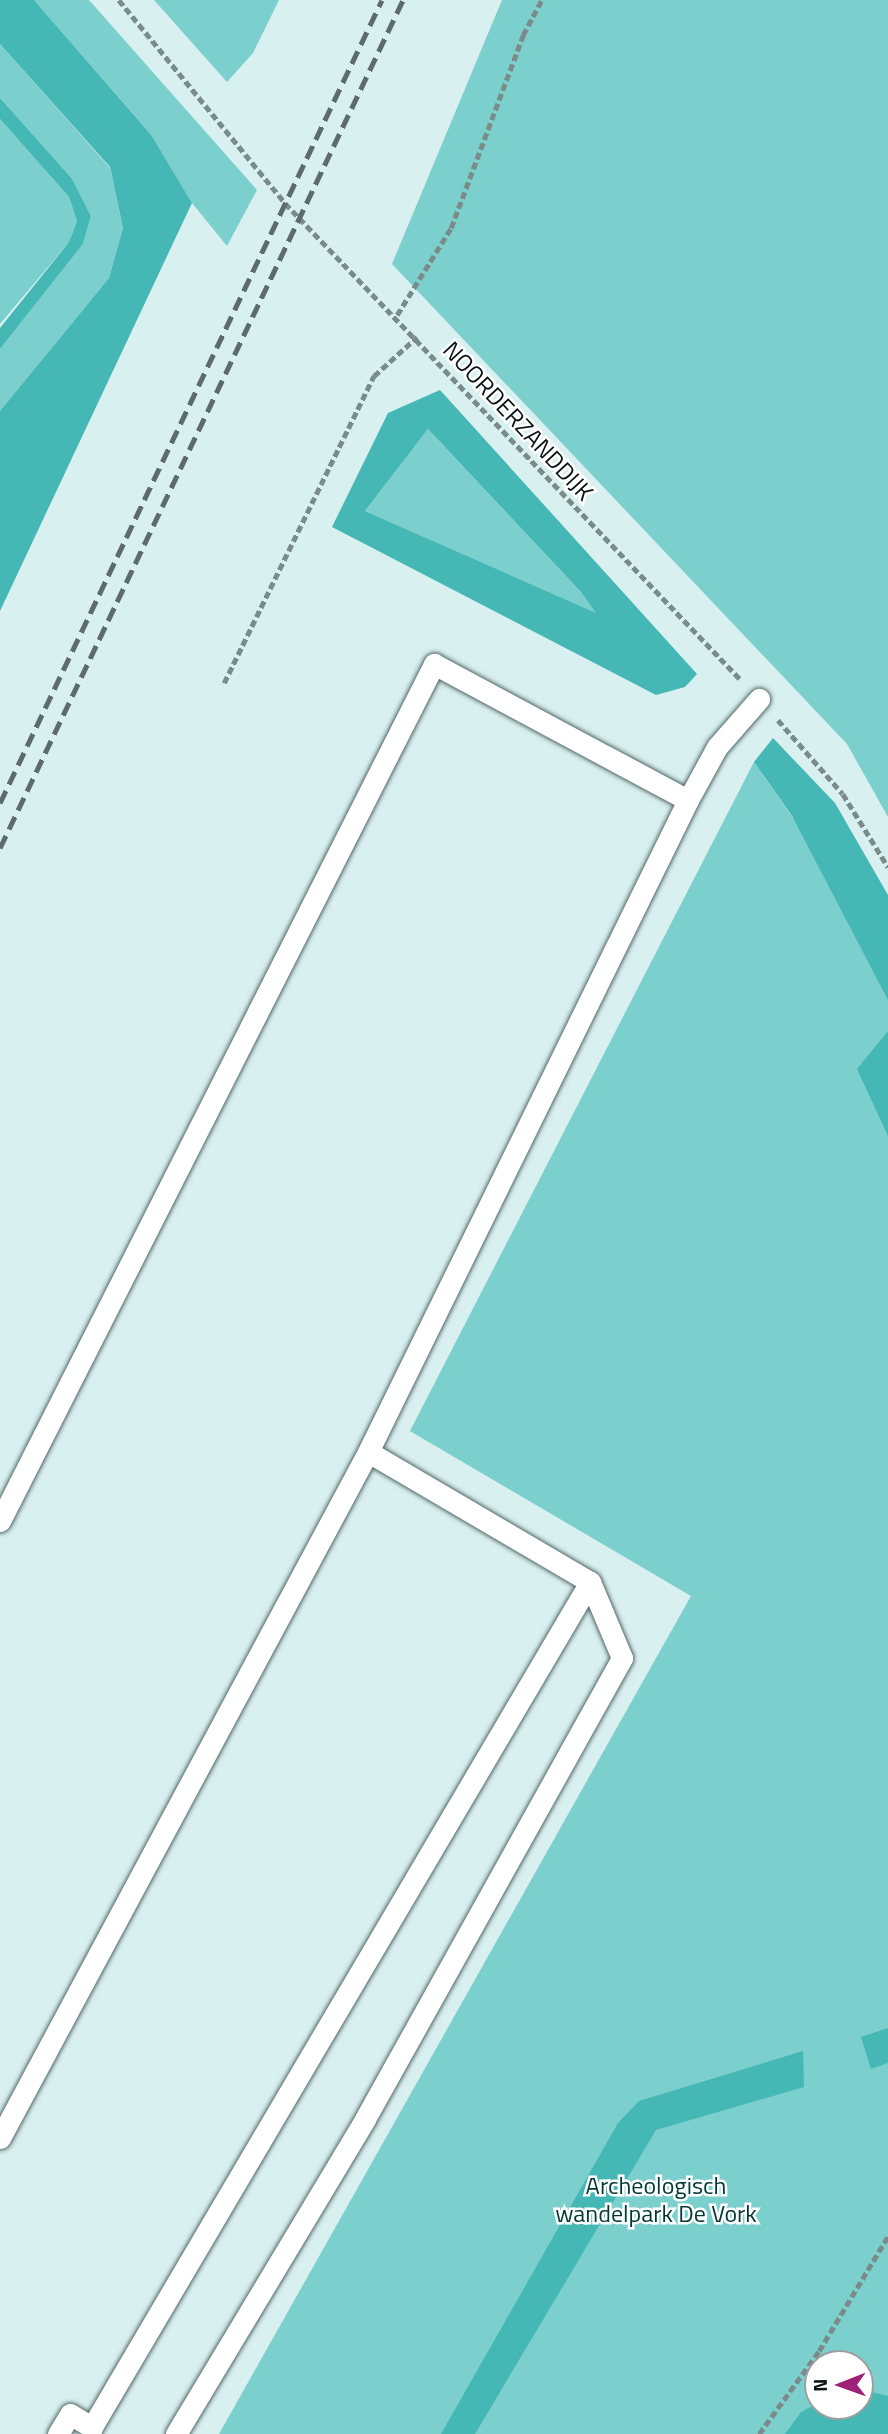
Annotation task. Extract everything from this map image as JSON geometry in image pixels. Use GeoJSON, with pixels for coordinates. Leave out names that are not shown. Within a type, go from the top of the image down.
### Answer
{"type":"FeatureCollection","features":[{"type":"Feature","properties":{"kind":"lane"},"geometry":{"type":"LineString","coordinates":[[0,1521],[434,664],[688,800]]}},
{"type":"Feature","properties":{"kind":"lane"},"geometry":{"type":"LineString","coordinates":[[0,2138],[368,1452],[688,800],[717,747],[759,699]]}},
{"type":"Feature","properties":{"kind":"lane"},"geometry":{"type":"LineString","coordinates":[[176,2434],[365,2119],[622,1658],[590,1582],[368,1452]]}},
{"type":"Feature","properties":{"kind":"lane"},"geometry":{"type":"LineString","coordinates":[[58,2434],[70,2414],[90,2431],[590,1582]]}},
{"type":"Feature","properties":{"kind":"path","name":"NOORDERZANDDIJK"},"geometry":{"type":"LineString","coordinates":[[119,0],[285,203],[397,315],[759,699],[843,794],[888,867]]}},
{"type":"Feature","properties":{"kind":"path"},"geometry":{"type":"LineString","coordinates":[[397,315],[451,228],[523,35],[542,0]]}},
{"type":"Feature","properties":{"kind":"path"},"geometry":{"type":"LineString","coordinates":[[224,683],[374,376],[417,337]]}},
{"type":"Feature","properties":{"kind":"path"},"geometry":{"type":"LineString","coordinates":[[759,2434],[855,2292],[888,2236]]}},
{"type":"Feature","properties":{"kind":"green space"},"geometry":{"type":"Polygon","coordinates":[[[34,0],[89,0],[257,190],[227,246],[192,203],[152,136],[34,0]]]}},
{"type":"Feature","properties":{"kind":"green space"},"geometry":{"type":"Polygon","coordinates":[[[154,0],[279,0],[253,53],[227,82],[154,0]]]}},
{"type":"Feature","properties":{"kind":"green space"},"geometry":{"type":"Polygon","coordinates":[[[502,0],[888,0],[888,817],[847,744],[392,264],[502,0]]]}},
{"type":"Feature","properties":{"kind":"green space"},"geometry":{"type":"Polygon","coordinates":[[[0,44],[110,168],[123,228],[109,278],[0,411],[0,349],[83,244],[91,216],[72,180],[0,98],[0,44]]]}},
{"type":"Feature","properties":{"kind":"green space"},"geometry":{"type":"Polygon","coordinates":[[[0,119],[69,197],[77,221],[69,242],[0,324],[0,119]]]}},
{"type":"Feature","properties":{"kind":"green space"},"geometry":{"type":"Polygon","coordinates":[[[428,429],[581,592],[597,614],[365,511],[428,429]]]}},
{"type":"Feature","properties":{"kind":"green space","name":"Archeologisch wandelpark De Vork"},"geometry":{"type":"Polygon","coordinates":[[[754,762],[888,955],[888,2434],[219,2434],[691,1596],[410,1431],[754,762]]]}},
{"type":"Feature","properties":{"kind":"shaded area"},"geometry":{"type":"Polygon","coordinates":[[[0,0],[34,0],[152,136],[192,203],[0,611],[0,411],[109,278],[123,228],[110,167],[0,44],[0,0]]]}},
{"type":"Feature","properties":{"kind":"shaded area"},"geometry":{"type":"Polygon","coordinates":[[[0,98],[72,179],[91,216],[83,244],[0,349],[0,328],[69,242],[77,221],[69,197],[0,119],[0,98]]]}},
{"type":"Feature","properties":{"kind":"shaded area"},"geometry":{"type":"Polygon","coordinates":[[[440,390],[697,674],[685,687],[656,695],[332,527],[388,413],[440,390]],[[428,429],[365,511],[596,613],[581,592],[428,429]]]}},
{"type":"Feature","properties":{"kind":"shaded area"},"geometry":{"type":"Polygon","coordinates":[[[773,738],[835,803],[888,895],[888,1000],[792,816],[754,762],[773,738]]]}},
{"type":"Feature","properties":{"kind":"shaded area"},"geometry":{"type":"Polygon","coordinates":[[[888,1031],[888,1136],[857,1069],[888,1031]]]}},
{"type":"Feature","properties":{"kind":"shaded area"},"geometry":{"type":"Polygon","coordinates":[[[888,2028],[888,2063],[871,2069],[861,2037],[888,2028]]]}},
{"type":"Feature","properties":{"kind":"shaded area"},"geometry":{"type":"Polygon","coordinates":[[[803,2051],[804,2087],[656,2130],[475,2434],[441,2434],[618,2123],[639,2101],[803,2051]]]}},
{"type":"Feature","properties":{"kind":"shaded area"},"geometry":{"type":"Polygon","coordinates":[[[874,2392],[888,2396],[888,2434],[785,2434],[804,2410],[804,2420],[874,2420],[874,2392]]]}},
{"type":"Feature","properties":{"kind":"railway"},"geometry":{"type":"LineString","coordinates":[[0,803],[382,0]]}},
{"type":"Feature","properties":{"kind":"railway"},"geometry":{"type":"LineString","coordinates":[[0,848],[403,0]]}}]}
